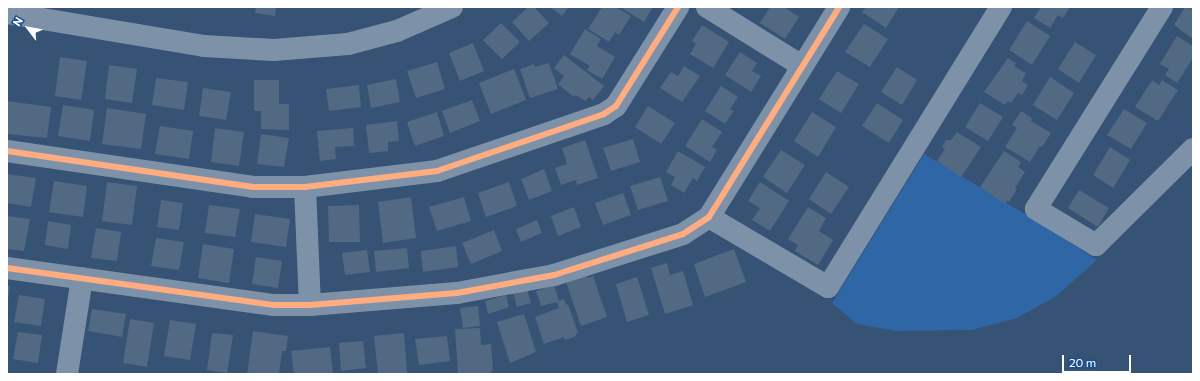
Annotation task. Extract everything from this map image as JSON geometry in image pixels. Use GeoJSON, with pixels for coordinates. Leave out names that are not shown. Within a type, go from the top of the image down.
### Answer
{"type":"FeatureCollection","features":[{"type":"Feature","properties":{"kind":"street"},"geometry":{"type":"LineString","coordinates":[[7,13],[204,46],[274,50],[355,42],[397,31],[452,7]]}},
{"type":"Feature","properties":{"kind":"street"},"geometry":{"type":"LineString","coordinates":[[7,151],[253,187],[305,187],[437,171],[604,114],[616,106],[678,7]]}},
{"type":"Feature","properties":{"kind":"street"},"geometry":{"type":"LineString","coordinates":[[707,7],[802,66]]}},
{"type":"Feature","properties":{"kind":"street"},"geometry":{"type":"LineString","coordinates":[[7,268],[274,305],[310,305],[457,292],[554,275],[683,234],[709,217],[839,7]]}},
{"type":"Feature","properties":{"kind":"street"},"geometry":{"type":"LineString","coordinates":[[709,217],[828,286],[1001,7]]}},
{"type":"Feature","properties":{"kind":"street"},"geometry":{"type":"LineString","coordinates":[[1162,7],[1036,209],[1096,245],[1193,149]]}},
{"type":"Feature","properties":{"kind":"street"},"geometry":{"type":"LineString","coordinates":[[305,187],[310,305]]}},
{"type":"Feature","properties":{"kind":"street"},"geometry":{"type":"LineString","coordinates":[[66,374],[82,278]]}},
{"type":"Feature","properties":{"kind":"shaded area"},"geometry":{"type":"Polygon","coordinates":[[[924,154],[1022,212],[1097,260],[1055,297],[1017,318],[972,330],[896,331],[857,324],[832,303],[924,154]]]}},
{"type":"Feature","properties":{"kind":"building"},"geometry":{"type":"Polygon","coordinates":[[[256,7],[276,7],[275,16],[255,13],[256,7]]]}},
{"type":"Feature","properties":{"kind":"building"},"geometry":{"type":"Polygon","coordinates":[[[528,7],[534,7],[549,23],[529,41],[512,22],[528,7]]]}},
{"type":"Feature","properties":{"kind":"building"},"geometry":{"type":"Polygon","coordinates":[[[550,7],[569,7],[562,16],[550,7]]]}},
{"type":"Feature","properties":{"kind":"building"},"geometry":{"type":"Polygon","coordinates":[[[602,7],[616,7],[631,16],[619,35],[615,32],[609,42],[588,29],[602,7]]]}},
{"type":"Feature","properties":{"kind":"building"},"geometry":{"type":"Polygon","coordinates":[[[620,7],[653,7],[644,22],[620,7]]]}},
{"type":"Feature","properties":{"kind":"building"},"geometry":{"type":"Polygon","coordinates":[[[770,7],[784,7],[799,17],[785,39],[760,23],[770,7]]]}},
{"type":"Feature","properties":{"kind":"building"},"geometry":{"type":"Polygon","coordinates":[[[866,7],[899,7],[886,28],[862,12],[866,7]]]}},
{"type":"Feature","properties":{"kind":"building"},"geometry":{"type":"Polygon","coordinates":[[[1041,7],[1070,7],[1063,18],[1058,15],[1050,28],[1034,18],[1041,7]]]}},
{"type":"Feature","properties":{"kind":"building"},"geometry":{"type":"Polygon","coordinates":[[[1185,7],[1193,9],[1193,39],[1174,25],[1185,7]]]}},
{"type":"Feature","properties":{"kind":"building"},"geometry":{"type":"Polygon","coordinates":[[[1027,21],[1050,36],[1032,65],[1009,50],[1027,21]]]}},
{"type":"Feature","properties":{"kind":"building"},"geometry":{"type":"Polygon","coordinates":[[[501,23],[520,42],[502,59],[483,40],[501,23]]]}},
{"type":"Feature","properties":{"kind":"building"},"geometry":{"type":"Polygon","coordinates":[[[864,24],[888,39],[870,67],[845,52],[864,24]]]}},
{"type":"Feature","properties":{"kind":"building"},"geometry":{"type":"Polygon","coordinates":[[[702,25],[729,42],[713,68],[690,54],[696,44],[692,41],[702,25]]]}},
{"type":"Feature","properties":{"kind":"building"},"geometry":{"type":"Polygon","coordinates":[[[585,29],[601,39],[597,46],[615,57],[602,79],[587,70],[590,66],[570,54],[585,29]]]}},
{"type":"Feature","properties":{"kind":"building"},"geometry":{"type":"Polygon","coordinates":[[[1177,36],[1193,46],[1193,58],[1177,83],[1165,75],[1169,69],[1160,64],[1177,36]]]}},
{"type":"Feature","properties":{"kind":"building"},"geometry":{"type":"Polygon","coordinates":[[[1075,42],[1096,55],[1079,83],[1058,69],[1075,42]]]}},
{"type":"Feature","properties":{"kind":"building"},"geometry":{"type":"Polygon","coordinates":[[[473,43],[484,71],[460,81],[449,53],[473,43]]]}},
{"type":"Feature","properties":{"kind":"building"},"geometry":{"type":"Polygon","coordinates":[[[740,52],[757,63],[752,71],[761,76],[751,92],[725,75],[740,52]]]}},
{"type":"Feature","properties":{"kind":"building"},"geometry":{"type":"Polygon","coordinates":[[[564,55],[604,86],[593,100],[589,97],[585,101],[576,95],[574,97],[558,84],[564,76],[554,68],[564,55]]]}},
{"type":"Feature","properties":{"kind":"building"},"geometry":{"type":"Polygon","coordinates":[[[60,57],[87,61],[81,100],[55,96],[60,57]]]}},
{"type":"Feature","properties":{"kind":"building"},"geometry":{"type":"Polygon","coordinates":[[[1008,58],[1016,63],[1014,66],[1026,73],[1022,81],[1028,85],[1022,95],[1018,93],[1011,103],[1008,101],[1005,105],[984,92],[1008,58]]]}},
{"type":"Feature","properties":{"kind":"building"},"geometry":{"type":"Polygon","coordinates":[[[437,62],[445,89],[416,98],[407,71],[437,62]]]}},
{"type":"Feature","properties":{"kind":"building"},"geometry":{"type":"Polygon","coordinates":[[[549,63],[558,89],[530,98],[520,69],[534,64],[535,67],[549,63]]]}},
{"type":"Feature","properties":{"kind":"building"},"geometry":{"type":"Polygon","coordinates":[[[109,65],[137,69],[132,103],[105,99],[109,65]]]}},
{"type":"Feature","properties":{"kind":"building"},"geometry":{"type":"Polygon","coordinates":[[[684,66],[700,76],[682,102],[660,88],[671,72],[678,76],[684,66]]]}},
{"type":"Feature","properties":{"kind":"building"},"geometry":{"type":"Polygon","coordinates":[[[897,67],[917,80],[902,105],[881,92],[897,67]]]}},
{"type":"Feature","properties":{"kind":"building"},"geometry":{"type":"Polygon","coordinates":[[[514,69],[526,100],[491,114],[479,83],[514,69]]]}},
{"type":"Feature","properties":{"kind":"building"},"geometry":{"type":"Polygon","coordinates":[[[837,71],[859,84],[841,113],[819,99],[837,71]]]}},
{"type":"Feature","properties":{"kind":"building"},"geometry":{"type":"Polygon","coordinates":[[[1050,77],[1074,93],[1057,120],[1033,105],[1050,77]]]}},
{"type":"Feature","properties":{"kind":"building"},"geometry":{"type":"Polygon","coordinates":[[[156,78],[188,82],[184,110],[152,105],[156,78]]]}},
{"type":"Feature","properties":{"kind":"building"},"geometry":{"type":"Polygon","coordinates":[[[396,79],[400,102],[371,108],[367,85],[396,79]]]}},
{"type":"Feature","properties":{"kind":"building"},"geometry":{"type":"Polygon","coordinates":[[[254,80],[279,80],[279,104],[289,104],[289,130],[261,129],[261,111],[254,111],[254,80]]]}},
{"type":"Feature","properties":{"kind":"building"},"geometry":{"type":"Polygon","coordinates":[[[1152,80],[1159,85],[1162,80],[1178,90],[1158,121],[1135,107],[1152,80]]]}},
{"type":"Feature","properties":{"kind":"building"},"geometry":{"type":"Polygon","coordinates":[[[359,85],[361,107],[329,111],[326,89],[359,85]]]}},
{"type":"Feature","properties":{"kind":"building"},"geometry":{"type":"Polygon","coordinates":[[[721,86],[738,97],[730,109],[734,111],[725,124],[705,111],[721,86]]]}},
{"type":"Feature","properties":{"kind":"building"},"geometry":{"type":"Polygon","coordinates":[[[203,88],[231,92],[226,120],[199,116],[203,88]]]}},
{"type":"Feature","properties":{"kind":"building"},"geometry":{"type":"Polygon","coordinates":[[[472,100],[480,121],[450,133],[442,111],[472,100]]]}},
{"type":"Feature","properties":{"kind":"building"},"geometry":{"type":"Polygon","coordinates":[[[7,101],[51,107],[47,138],[7,134],[7,101]]]}},
{"type":"Feature","properties":{"kind":"building"},"geometry":{"type":"Polygon","coordinates":[[[877,103],[903,120],[889,143],[862,126],[877,103]]]}},
{"type":"Feature","properties":{"kind":"building"},"geometry":{"type":"Polygon","coordinates":[[[980,103],[1003,117],[988,141],[965,127],[980,103]]]}},
{"type":"Feature","properties":{"kind":"building"},"geometry":{"type":"Polygon","coordinates":[[[63,105],[94,110],[90,141],[58,136],[63,105]]]}},
{"type":"Feature","properties":{"kind":"building"},"geometry":{"type":"Polygon","coordinates":[[[648,106],[675,123],[661,144],[635,127],[648,106]]]}},
{"type":"Feature","properties":{"kind":"building"},"geometry":{"type":"Polygon","coordinates":[[[107,108],[146,114],[141,149],[102,144],[107,108]]]}},
{"type":"Feature","properties":{"kind":"building"},"geometry":{"type":"Polygon","coordinates":[[[1124,109],[1147,123],[1131,149],[1107,135],[1124,109]]]}},
{"type":"Feature","properties":{"kind":"building"},"geometry":{"type":"Polygon","coordinates":[[[1021,111],[1032,118],[1031,121],[1051,133],[1042,147],[1040,146],[1030,162],[1005,147],[1017,128],[1012,125],[1021,111]]]}},
{"type":"Feature","properties":{"kind":"building"},"geometry":{"type":"Polygon","coordinates":[[[437,112],[444,136],[415,146],[407,122],[437,112]]]}},
{"type":"Feature","properties":{"kind":"building"},"geometry":{"type":"Polygon","coordinates":[[[812,112],[836,127],[818,157],[794,141],[812,112]]]}},
{"type":"Feature","properties":{"kind":"building"},"geometry":{"type":"Polygon","coordinates":[[[702,119],[722,132],[712,147],[717,150],[710,162],[685,146],[702,119]]]}},
{"type":"Feature","properties":{"kind":"building"},"geometry":{"type":"Polygon","coordinates":[[[397,121],[399,141],[388,142],[388,151],[369,153],[366,125],[397,121]]]}},
{"type":"Feature","properties":{"kind":"building"},"geometry":{"type":"Polygon","coordinates":[[[160,126],[193,131],[189,159],[155,154],[160,126]]]}},
{"type":"Feature","properties":{"kind":"building"},"geometry":{"type":"Polygon","coordinates":[[[215,128],[244,132],[239,166],[211,162],[215,128]]]}},
{"type":"Feature","properties":{"kind":"building"},"geometry":{"type":"Polygon","coordinates":[[[353,128],[354,146],[335,147],[336,159],[320,161],[317,131],[353,128]]]}},
{"type":"Feature","properties":{"kind":"building"},"geometry":{"type":"Polygon","coordinates":[[[957,132],[981,147],[961,177],[937,161],[945,149],[942,147],[946,140],[951,140],[957,132]]]}},
{"type":"Feature","properties":{"kind":"building"},"geometry":{"type":"Polygon","coordinates":[[[261,134],[289,138],[284,167],[257,164],[261,134]]]}},
{"type":"Feature","properties":{"kind":"building"},"geometry":{"type":"Polygon","coordinates":[[[633,139],[640,162],[611,171],[603,148],[633,139]]]}},
{"type":"Feature","properties":{"kind":"building"},"geometry":{"type":"Polygon","coordinates":[[[585,140],[598,178],[577,185],[576,180],[561,185],[555,168],[567,164],[562,148],[585,140]]]}},
{"type":"Feature","properties":{"kind":"building"},"geometry":{"type":"Polygon","coordinates":[[[1110,147],[1130,160],[1113,188],[1093,175],[1110,147]]]}},
{"type":"Feature","properties":{"kind":"building"},"geometry":{"type":"Polygon","coordinates":[[[781,150],[805,165],[787,193],[763,177],[781,150]]]}},
{"type":"Feature","properties":{"kind":"building"},"geometry":{"type":"Polygon","coordinates":[[[678,151],[705,167],[697,181],[693,178],[684,193],[671,185],[675,177],[666,172],[678,151]]]}},
{"type":"Feature","properties":{"kind":"building"},"geometry":{"type":"Polygon","coordinates":[[[1004,151],[1021,162],[1018,167],[1025,172],[1015,188],[1017,189],[1009,202],[1007,201],[1005,204],[980,187],[1004,151]]]}},
{"type":"Feature","properties":{"kind":"building"},"geometry":{"type":"Polygon","coordinates":[[[544,169],[552,191],[529,200],[521,179],[544,169]]]}},
{"type":"Feature","properties":{"kind":"building"},"geometry":{"type":"Polygon","coordinates":[[[826,172],[849,187],[831,214],[809,199],[826,172]]]}},
{"type":"Feature","properties":{"kind":"building"},"geometry":{"type":"Polygon","coordinates":[[[7,174],[36,178],[31,207],[7,203],[7,174]]]}},
{"type":"Feature","properties":{"kind":"building"},"geometry":{"type":"Polygon","coordinates":[[[660,177],[668,201],[638,210],[630,186],[660,177]]]}},
{"type":"Feature","properties":{"kind":"building"},"geometry":{"type":"Polygon","coordinates":[[[54,181],[87,186],[83,217],[49,212],[54,181]]]}},
{"type":"Feature","properties":{"kind":"building"},"geometry":{"type":"Polygon","coordinates":[[[107,182],[137,186],[132,225],[102,221],[107,182]]]}},
{"type":"Feature","properties":{"kind":"building"},"geometry":{"type":"Polygon","coordinates":[[[509,182],[517,206],[486,217],[478,193],[509,182]]]}},
{"type":"Feature","properties":{"kind":"building"},"geometry":{"type":"Polygon","coordinates":[[[760,182],[789,201],[770,231],[752,220],[760,208],[748,201],[760,182]]]}},
{"type":"Feature","properties":{"kind":"building"},"geometry":{"type":"Polygon","coordinates":[[[1079,190],[1109,208],[1098,227],[1068,208],[1079,190]]]}},
{"type":"Feature","properties":{"kind":"building"},"geometry":{"type":"Polygon","coordinates":[[[623,193],[631,215],[603,225],[595,203],[623,193]]]}},
{"type":"Feature","properties":{"kind":"building"},"geometry":{"type":"Polygon","coordinates":[[[411,197],[416,238],[383,243],[378,202],[411,197]]]}},
{"type":"Feature","properties":{"kind":"building"},"geometry":{"type":"Polygon","coordinates":[[[464,197],[471,221],[437,231],[429,207],[464,197]]]}},
{"type":"Feature","properties":{"kind":"building"},"geometry":{"type":"Polygon","coordinates":[[[161,200],[183,203],[179,230],[157,227],[161,200]]]}},
{"type":"Feature","properties":{"kind":"building"},"geometry":{"type":"Polygon","coordinates":[[[209,205],[240,209],[235,237],[205,233],[209,205]]]}},
{"type":"Feature","properties":{"kind":"building"},"geometry":{"type":"Polygon","coordinates":[[[359,205],[360,242],[329,242],[328,206],[359,205]]]}},
{"type":"Feature","properties":{"kind":"building"},"geometry":{"type":"Polygon","coordinates":[[[574,207],[581,227],[558,236],[551,216],[574,207]]]}},
{"type":"Feature","properties":{"kind":"building"},"geometry":{"type":"Polygon","coordinates":[[[808,207],[826,218],[819,231],[833,240],[818,265],[795,251],[798,245],[788,239],[808,207]]]}},
{"type":"Feature","properties":{"kind":"building"},"geometry":{"type":"Polygon","coordinates":[[[255,214],[290,219],[286,247],[251,242],[255,214]]]}},
{"type":"Feature","properties":{"kind":"building"},"geometry":{"type":"Polygon","coordinates":[[[7,216],[30,219],[24,251],[7,249],[7,216]]]}},
{"type":"Feature","properties":{"kind":"building"},"geometry":{"type":"Polygon","coordinates":[[[537,220],[542,233],[521,242],[516,229],[537,220]]]}},
{"type":"Feature","properties":{"kind":"building"},"geometry":{"type":"Polygon","coordinates":[[[48,221],[71,225],[68,249],[45,245],[48,221]]]}},
{"type":"Feature","properties":{"kind":"building"},"geometry":{"type":"Polygon","coordinates":[[[96,228],[121,232],[117,261],[91,258],[96,228]]]}},
{"type":"Feature","properties":{"kind":"building"},"geometry":{"type":"Polygon","coordinates":[[[494,230],[502,251],[471,264],[462,243],[494,230]]]}},
{"type":"Feature","properties":{"kind":"building"},"geometry":{"type":"Polygon","coordinates":[[[156,238],[184,242],[179,270],[151,266],[156,238]]]}},
{"type":"Feature","properties":{"kind":"building"},"geometry":{"type":"Polygon","coordinates":[[[203,244],[234,249],[229,283],[198,278],[203,244]]]}},
{"type":"Feature","properties":{"kind":"building"},"geometry":{"type":"Polygon","coordinates":[[[456,246],[458,267],[423,272],[421,251],[456,246]]]}},
{"type":"Feature","properties":{"kind":"building"},"geometry":{"type":"Polygon","coordinates":[[[407,248],[409,268],[376,272],[374,251],[407,248]]]}},
{"type":"Feature","properties":{"kind":"building"},"geometry":{"type":"Polygon","coordinates":[[[734,249],[746,282],[705,297],[694,264],[734,249]]]}},
{"type":"Feature","properties":{"kind":"building"},"geometry":{"type":"Polygon","coordinates":[[[367,250],[370,272],[345,275],[342,253],[367,250]]]}},
{"type":"Feature","properties":{"kind":"building"},"geometry":{"type":"Polygon","coordinates":[[[256,257],[282,261],[278,288],[252,284],[256,257]]]}},
{"type":"Feature","properties":{"kind":"building"},"geometry":{"type":"Polygon","coordinates":[[[667,263],[670,275],[683,271],[693,305],[665,314],[651,268],[667,263]]]}},
{"type":"Feature","properties":{"kind":"building"},"geometry":{"type":"Polygon","coordinates":[[[587,275],[588,278],[593,276],[607,317],[581,326],[566,282],[587,275]]]}},
{"type":"Feature","properties":{"kind":"building"},"geometry":{"type":"Polygon","coordinates":[[[637,277],[649,315],[627,322],[616,284],[637,277]]]}},
{"type":"Feature","properties":{"kind":"building"},"geometry":{"type":"Polygon","coordinates":[[[7,285],[10,286],[8,300],[7,300],[7,285]]]}},
{"type":"Feature","properties":{"kind":"building"},"geometry":{"type":"Polygon","coordinates":[[[554,285],[559,301],[564,299],[566,305],[568,304],[578,333],[576,333],[576,336],[565,340],[564,337],[544,344],[535,317],[559,308],[557,302],[541,306],[536,291],[554,285]]]}},
{"type":"Feature","properties":{"kind":"building"},"geometry":{"type":"Polygon","coordinates":[[[527,289],[531,303],[517,307],[513,293],[527,289]]]}},
{"type":"Feature","properties":{"kind":"building"},"geometry":{"type":"Polygon","coordinates":[[[19,295],[45,299],[41,326],[14,322],[19,295]]]}},
{"type":"Feature","properties":{"kind":"building"},"geometry":{"type":"Polygon","coordinates":[[[506,295],[509,307],[488,314],[485,301],[506,295]]]}},
{"type":"Feature","properties":{"kind":"building"},"geometry":{"type":"Polygon","coordinates":[[[478,306],[480,326],[463,328],[460,308],[478,306]]]}},
{"type":"Feature","properties":{"kind":"building"},"geometry":{"type":"Polygon","coordinates":[[[92,309],[126,314],[122,337],[88,331],[92,309]]]}},
{"type":"Feature","properties":{"kind":"building"},"geometry":{"type":"Polygon","coordinates":[[[524,314],[536,352],[510,363],[497,322],[524,314]]]}},
{"type":"Feature","properties":{"kind":"building"},"geometry":{"type":"Polygon","coordinates":[[[130,319],[154,323],[147,367],[123,363],[130,319]]]}},
{"type":"Feature","properties":{"kind":"building"},"geometry":{"type":"Polygon","coordinates":[[[170,320],[196,324],[190,360],[164,356],[170,320]]]}},
{"type":"Feature","properties":{"kind":"building"},"geometry":{"type":"Polygon","coordinates":[[[480,328],[481,345],[491,344],[493,371],[491,371],[491,374],[458,374],[455,329],[480,328]]]}},
{"type":"Feature","properties":{"kind":"building"},"geometry":{"type":"Polygon","coordinates":[[[253,331],[288,336],[286,351],[282,351],[279,374],[247,374],[253,331]]]}},
{"type":"Feature","properties":{"kind":"building"},"geometry":{"type":"Polygon","coordinates":[[[18,332],[42,335],[38,363],[13,359],[18,332]]]}},
{"type":"Feature","properties":{"kind":"building"},"geometry":{"type":"Polygon","coordinates":[[[212,333],[233,335],[227,373],[207,370],[212,333]]]}},
{"type":"Feature","properties":{"kind":"building"},"geometry":{"type":"Polygon","coordinates":[[[404,333],[407,373],[378,374],[374,336],[404,333]]]}},
{"type":"Feature","properties":{"kind":"building"},"geometry":{"type":"Polygon","coordinates":[[[447,336],[450,361],[419,365],[415,339],[447,336]]]}},
{"type":"Feature","properties":{"kind":"building"},"geometry":{"type":"Polygon","coordinates":[[[363,341],[366,368],[341,371],[339,343],[363,341]]]}},
{"type":"Feature","properties":{"kind":"building"},"geometry":{"type":"Polygon","coordinates":[[[330,347],[333,374],[294,374],[291,351],[330,347]]]}},
{"type":"Feature","properties":{"kind":"cycle path"},"geometry":{"type":"LineString","coordinates":[[7,151],[253,187],[305,187],[437,171],[604,114],[616,106],[678,7]]}},
{"type":"Feature","properties":{"kind":"cycle path"},"geometry":{"type":"LineString","coordinates":[[7,268],[274,305],[310,305],[457,293],[554,275],[683,234],[709,217],[839,7]]}}]}
